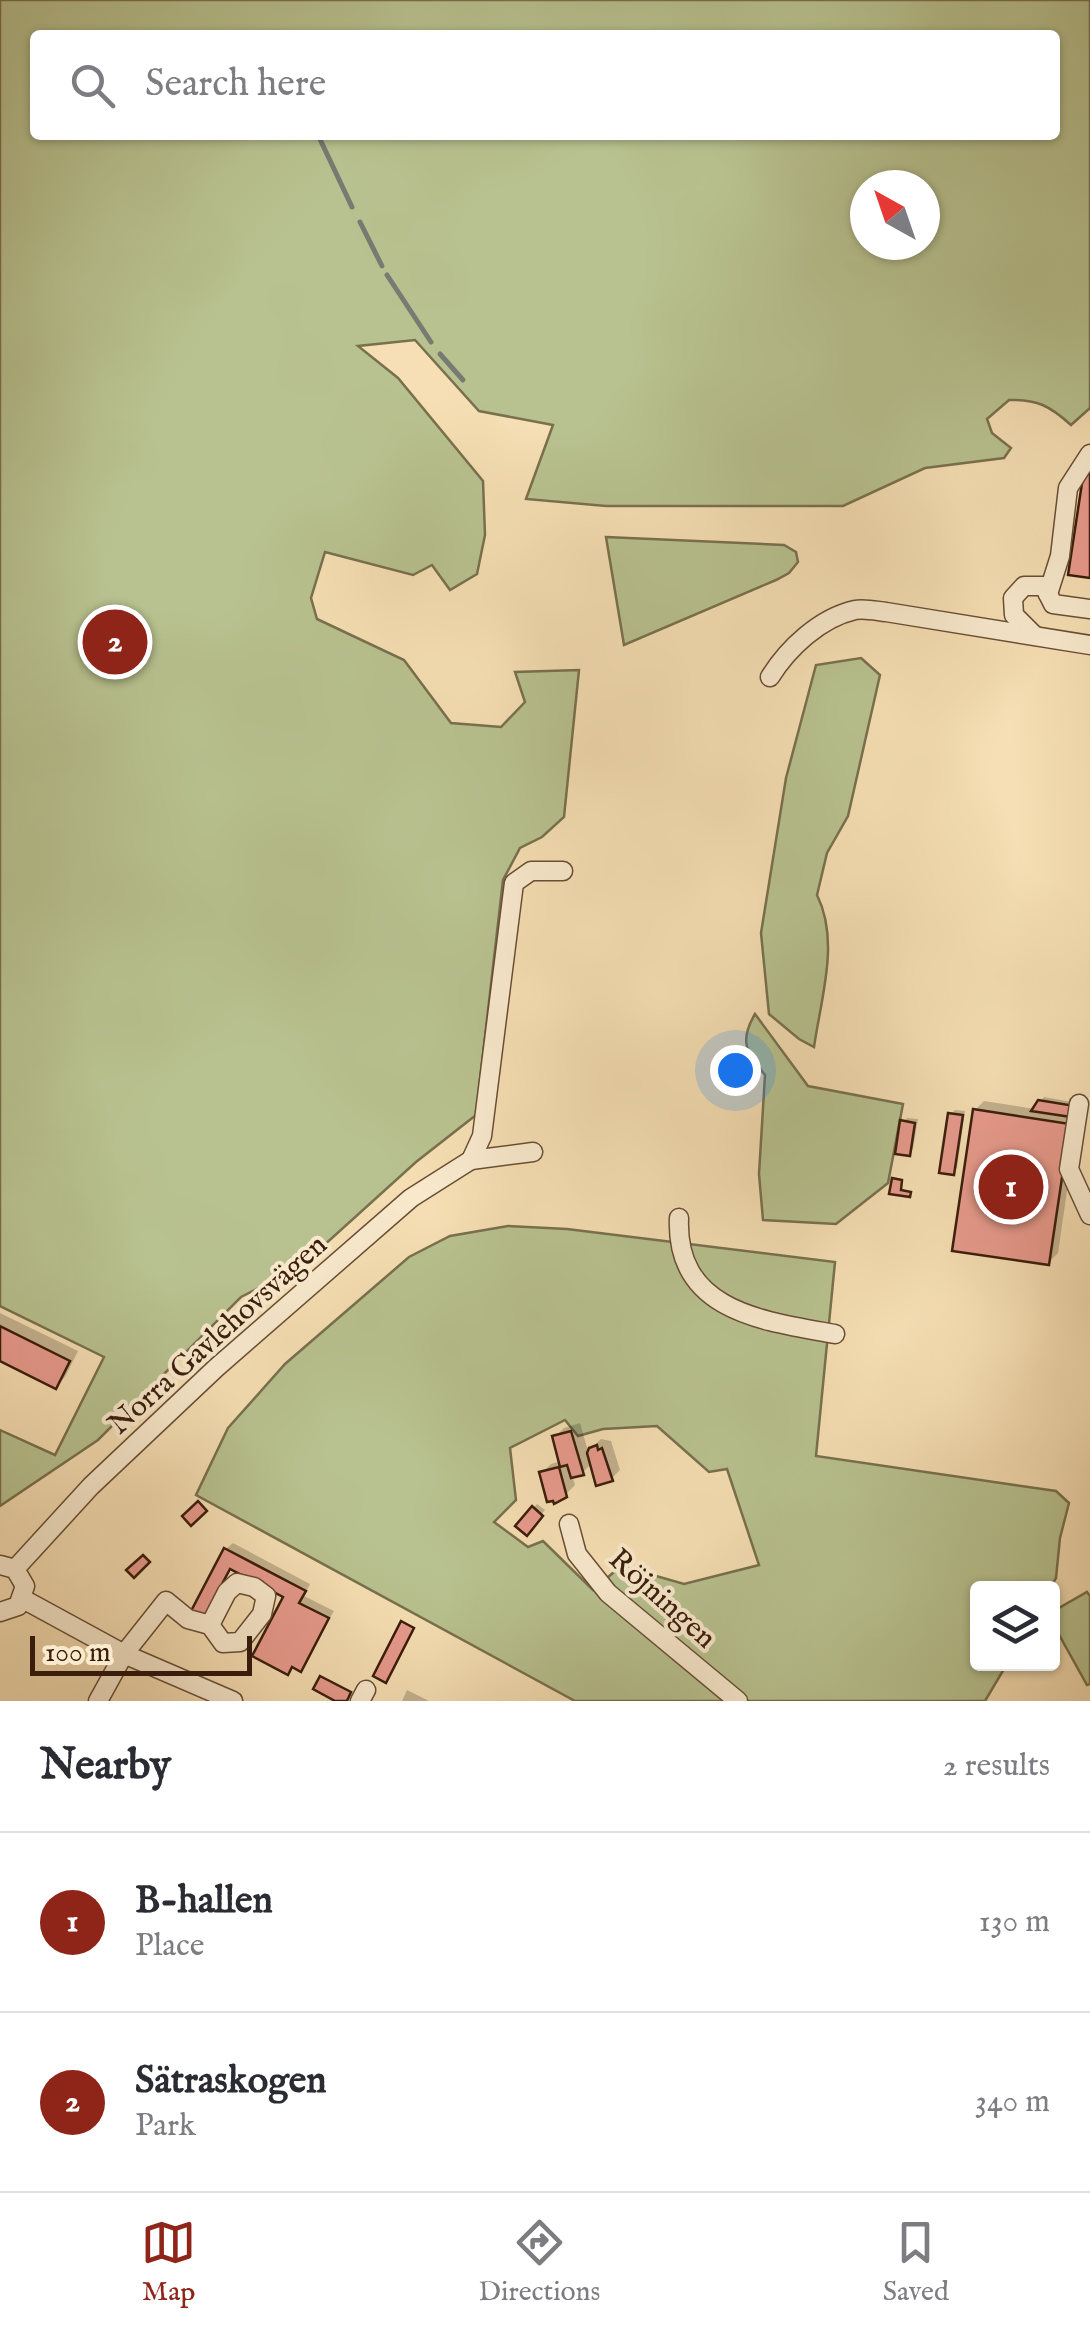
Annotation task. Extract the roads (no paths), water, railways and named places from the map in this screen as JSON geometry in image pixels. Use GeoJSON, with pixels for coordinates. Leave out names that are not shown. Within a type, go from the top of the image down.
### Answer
{"type":"FeatureCollection","features":[{"type":"Feature","properties":{"kind":"street"},"geometry":{"type":"LineString","coordinates":[[1051,599],[1068,488],[1090,454]]}},
{"type":"Feature","properties":{"kind":"street"},"geometry":{"type":"LineString","coordinates":[[1034,635],[1014,615],[1014,598],[1024,586],[1044,586],[1082,643]]}},
{"type":"Feature","properties":{"kind":"street"},"geometry":{"type":"LineString","coordinates":[[1051,599],[1090,609]]}},
{"type":"Feature","properties":{"kind":"street"},"geometry":{"type":"LineString","coordinates":[[770,678],[784,655],[809,632],[855,610],[1082,643]]}},
{"type":"Feature","properties":{"kind":"street"},"geometry":{"type":"LineString","coordinates":[[471,1160],[482,1136],[514,883],[532,870],[564,871]]}},
{"type":"Feature","properties":{"kind":"street"},"geometry":{"type":"LineString","coordinates":[[1079,1104],[1069,1169],[1090,1216]]}},
{"type":"Feature","properties":{"kind":"street","name":"Norra Gavlehovsvägen"},"geometry":{"type":"LineString","coordinates":[[8,1567],[216,1368],[411,1198],[471,1160],[533,1152]]}},
{"type":"Feature","properties":{"kind":"street"},"geometry":{"type":"LineString","coordinates":[[679,1218],[682,1250],[704,1292],[725,1307],[834,1334]]}},
{"type":"Feature","properties":{"kind":"street","name":"Röjningen"},"geometry":{"type":"LineString","coordinates":[[569,1524],[577,1554],[608,1592],[738,1701]]}},
{"type":"Feature","properties":{"kind":"street"},"geometry":{"type":"LineString","coordinates":[[0,1612],[11,1610],[22,1599],[24,1580],[8,1567]]}},
{"type":"Feature","properties":{"kind":"street"},"geometry":{"type":"LineString","coordinates":[[22,1599],[124,1654],[233,1701]]}},
{"type":"Feature","properties":{"kind":"street"},"geometry":{"type":"LineString","coordinates":[[98,1701],[124,1654],[166,1601],[188,1619],[210,1625]]}},
{"type":"Feature","properties":{"kind":"waterway"},"geometry":{"type":"LineString","coordinates":[[320,140],[352,207]]}},
{"type":"Feature","properties":{"kind":"waterway"},"geometry":{"type":"LineString","coordinates":[[360,222],[382,266]]}},
{"type":"Feature","properties":{"kind":"waterway"},"geometry":{"type":"LineString","coordinates":[[387,275],[431,342]]}},
{"type":"Feature","properties":{"kind":"waterway"},"geometry":{"type":"LineString","coordinates":[[440,354],[463,380]]}},
{"type":"Feature","properties":{"kind":"place","name":"Sätraskogen"},"geometry":{"type":"Point","coordinates":[115,642]}},
{"type":"Feature","properties":{"kind":"place","name":"B-hallen"},"geometry":{"type":"Point","coordinates":[1011,1187]}}]}
